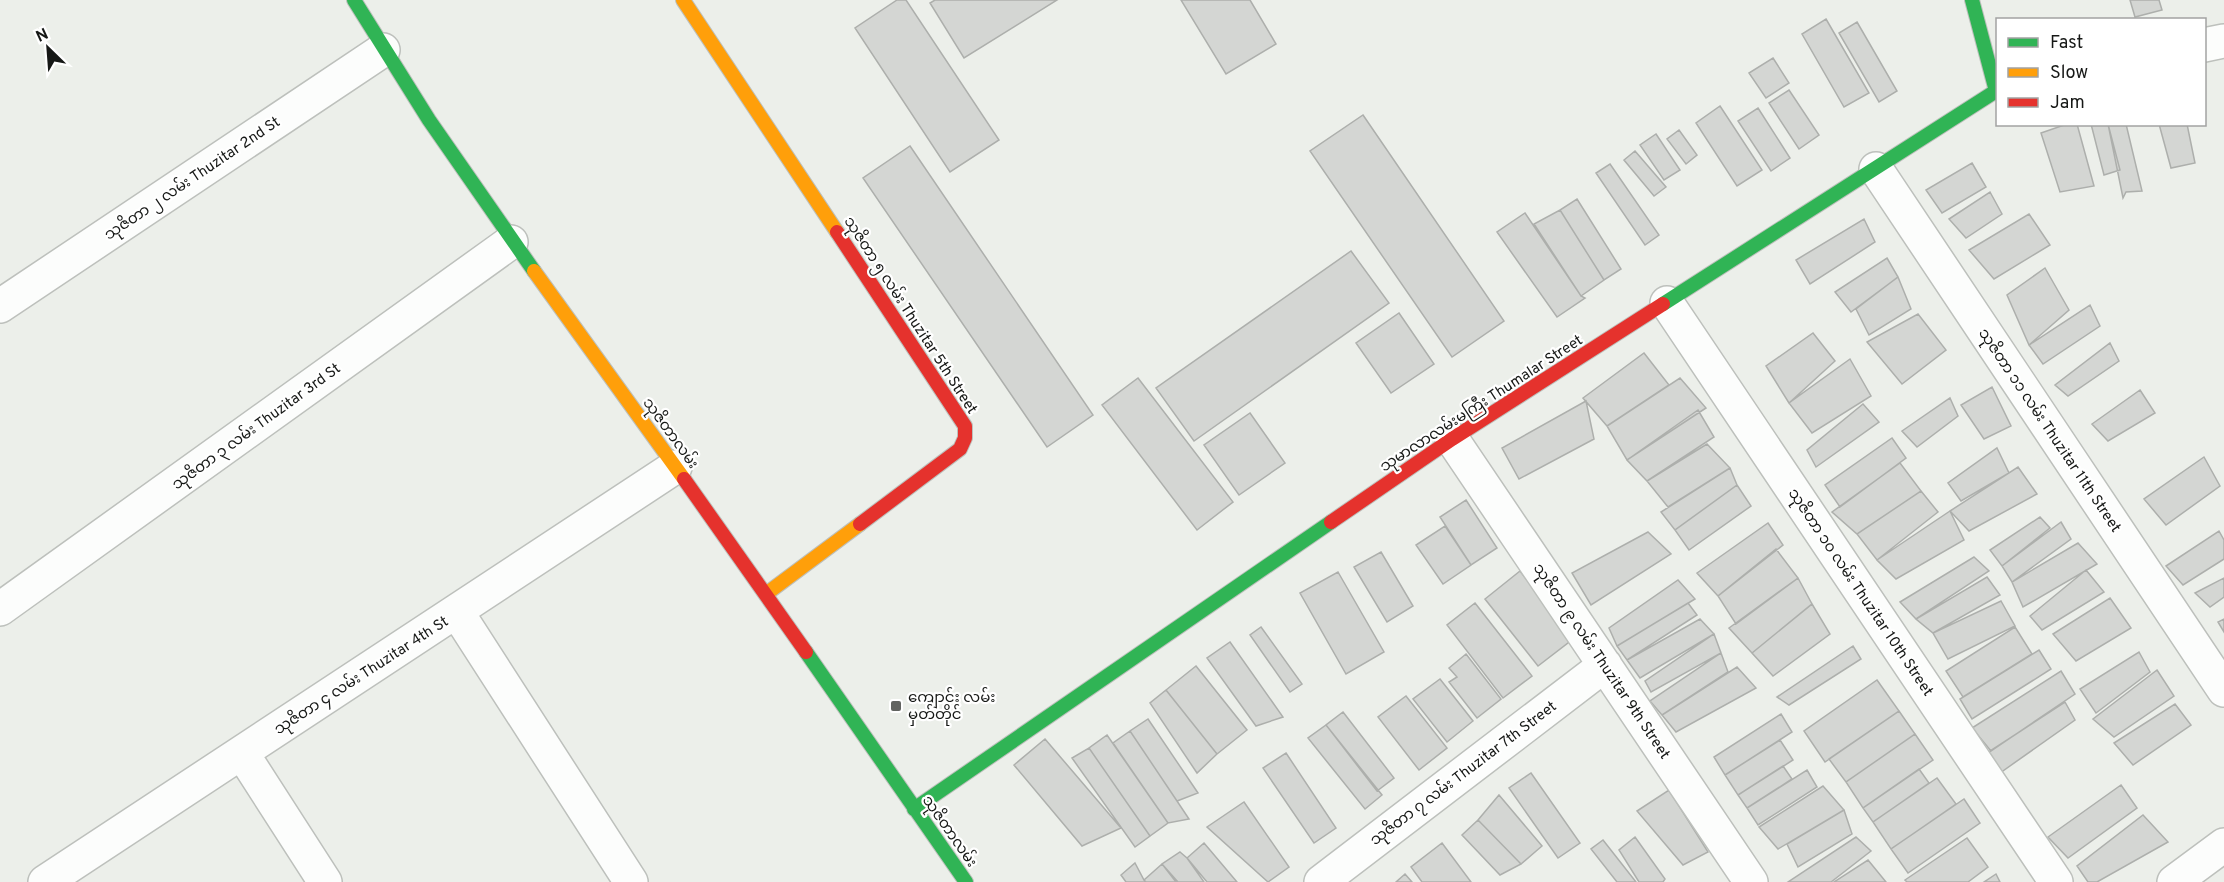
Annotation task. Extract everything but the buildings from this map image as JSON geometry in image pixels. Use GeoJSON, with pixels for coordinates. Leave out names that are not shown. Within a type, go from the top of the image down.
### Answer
{"type":"FeatureCollection","features":[{"type":"Feature","properties":{"kind":"street","name":"သုဇိတာလမ်း"},"geometry":{"type":"LineString","coordinates":[[354,0],[383,50],[511,242],[766,594],[966,882]]}},
{"type":"Feature","properties":{"kind":"street","name":"သုဇိတာ ၅ လမ်း Thuzitar 5th Street"},"geometry":{"type":"LineString","coordinates":[[683,0],[965,426],[965,438],[960,449],[766,594]]}},
{"type":"Feature","properties":{"kind":"street","name":"သုမာလာလမ်းမကြီး Thumalar Street"},"geometry":{"type":"LineString","coordinates":[[1972,0],[1996,86]]}},
{"type":"Feature","properties":{"kind":"street"},"geometry":{"type":"LineString","coordinates":[[2206,45],[2224,41]]}},
{"type":"Feature","properties":{"kind":"street","name":"သုဇိတာ ၂ လမ်း Thuzitar 2nd St"},"geometry":{"type":"LineString","coordinates":[[0,306],[383,50]]}},
{"type":"Feature","properties":{"kind":"street","name":"သုမာလာလမ်းမကြီး Thumalar Street"},"geometry":{"type":"LineString","coordinates":[[914,809],[1452,439],[1996,91]]}},
{"type":"Feature","properties":{"kind":"street","name":"သုဇိတာ ၁၁ လမ်း Thuzitar 11th Street"},"geometry":{"type":"LineString","coordinates":[[1876,169],[2224,690]]}},
{"type":"Feature","properties":{"kind":"street","name":"သုဇိတာ ၃ လမ်း Thuzitar 3rd St"},"geometry":{"type":"LineString","coordinates":[[0,609],[511,242]]}},
{"type":"Feature","properties":{"kind":"street","name":"သုဇိတာ ၁၀ လမ်း Thuzitar 10th Street"},"geometry":{"type":"LineString","coordinates":[[1667,303],[2056,882]]}},
{"type":"Feature","properties":{"kind":"street","name":"သုဇိတာ ၉ လမ်း Thuzitar 9th Street"},"geometry":{"type":"LineString","coordinates":[[1452,439],[1605,665],[1738,877]]}},
{"type":"Feature","properties":{"kind":"street","name":"သုဇိတာ ၄ လမ်း Thuzitar 4th St"},"geometry":{"type":"LineString","coordinates":[[45,882],[675,467]]}},
{"type":"Feature","properties":{"kind":"street"},"geometry":{"type":"LineString","coordinates":[[457,612],[631,882]]}},
{"type":"Feature","properties":{"kind":"street","name":"သုဇိတာ ၇ လမ်း Thuzitar 7th Street"},"geometry":{"type":"LineString","coordinates":[[1321,882],[1605,665]]}},
{"type":"Feature","properties":{"kind":"street"},"geometry":{"type":"LineString","coordinates":[[242,753],[325,882]]}},
{"type":"Feature","properties":{"kind":"street"},"geometry":{"type":"LineString","coordinates":[[2174,882],[2224,845]]}},
{"type":"Feature","properties":{"kind":"traffic: fast"},"geometry":{"type":"LineString","coordinates":[[354,0],[429,120],[534,271]]}},
{"type":"Feature","properties":{"kind":"traffic: fast"},"geometry":{"type":"LineString","coordinates":[[1663,304],[1996,91],[1972,0]]}},
{"type":"Feature","properties":{"kind":"traffic: fast"},"geometry":{"type":"LineString","coordinates":[[914,809],[1331,522]]}},
{"type":"Feature","properties":{"kind":"traffic: fast"},"geometry":{"type":"LineString","coordinates":[[806,652],[966,882]]}},
{"type":"Feature","properties":{"kind":"traffic: slow"},"geometry":{"type":"LineString","coordinates":[[683,0],[837,232]]}},
{"type":"Feature","properties":{"kind":"traffic: slow"},"geometry":{"type":"LineString","coordinates":[[534,271],[684,479]]}},
{"type":"Feature","properties":{"kind":"traffic: slow"},"geometry":{"type":"LineString","coordinates":[[766,594],[860,524]]}},
{"type":"Feature","properties":{"kind":"traffic: jam"},"geometry":{"type":"LineString","coordinates":[[837,232],[965,426],[965,438],[960,449],[860,524]]}},
{"type":"Feature","properties":{"kind":"traffic: jam"},"geometry":{"type":"LineString","coordinates":[[1331,522],[1452,439],[1663,304]]}},
{"type":"Feature","properties":{"kind":"traffic: jam"},"geometry":{"type":"LineString","coordinates":[[684,479],[806,652]]}},
{"type":"Feature","properties":{"kind":"place","name":"ကျောင်း လမ်း မှတ်တိုင်"},"geometry":{"type":"Point","coordinates":[896,706]}}]}
